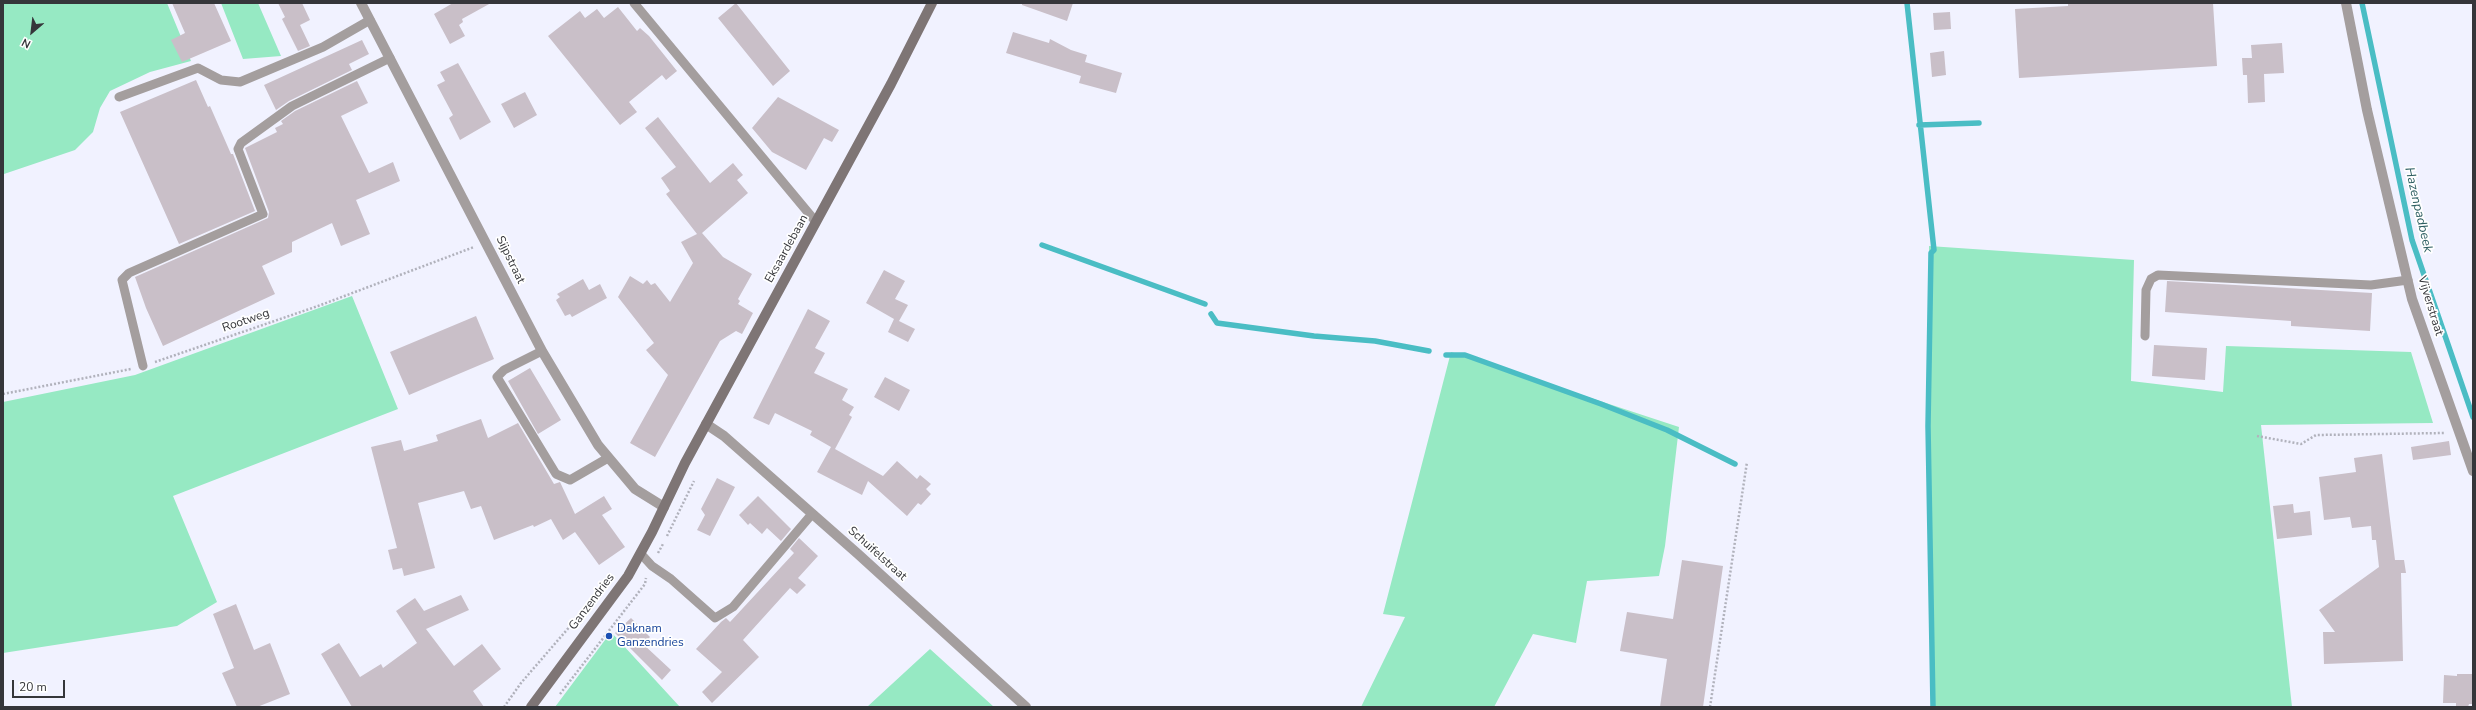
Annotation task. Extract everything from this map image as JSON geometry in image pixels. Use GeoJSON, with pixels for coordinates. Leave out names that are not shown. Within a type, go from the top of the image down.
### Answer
{"type":"FeatureCollection","features":[{"type":"Feature","properties":{"kind":"main road","name":"Eksaardebaan"},"geometry":{"type":"LineString","coordinates":[[664,507],[706,424],[891,84],[932,3]]}},
{"type":"Feature","properties":{"kind":"main road","name":"Ganzendries"},"geometry":{"type":"LineString","coordinates":[[531,707],[628,576],[641,554],[664,507]]}},
{"type":"Feature","properties":{"kind":"street","name":"Sijpstraat"},"geometry":{"type":"LineString","coordinates":[[361,3],[487,241],[542,351],[598,445],[636,489],[664,507]]}},
{"type":"Feature","properties":{"kind":"street","name":"Vijverstraat"},"geometry":{"type":"LineString","coordinates":[[2346,3],[2367,110],[2412,299],[2473,471]]}},
{"type":"Feature","properties":{"kind":"street","name":"Schuifelstraat"},"geometry":{"type":"LineString","coordinates":[[706,424],[724,436],[1026,707]]}},
{"type":"Feature","properties":{"kind":"lane"},"geometry":{"type":"LineString","coordinates":[[634,3],[816,222]]}},
{"type":"Feature","properties":{"kind":"lane"},"geometry":{"type":"LineString","coordinates":[[119,97],[198,68],[222,80],[240,82],[323,47],[370,20]]}},
{"type":"Feature","properties":{"kind":"lane"},"geometry":{"type":"LineString","coordinates":[[143,366],[122,280],[129,273],[263,214],[238,149],[241,143],[292,106],[390,58]]}},
{"type":"Feature","properties":{"kind":"lane"},"geometry":{"type":"LineString","coordinates":[[2144,336],[2146,290],[2151,279],[2158,275],[2371,285],[2408,280]]}},
{"type":"Feature","properties":{"kind":"lane"},"geometry":{"type":"LineString","coordinates":[[542,351],[504,370],[497,377],[556,474],[570,480],[608,458]]}},
{"type":"Feature","properties":{"kind":"lane"},"geometry":{"type":"LineString","coordinates":[[641,554],[652,566],[671,579],[715,618],[733,607],[812,514]]}},
{"type":"Feature","properties":{"kind":"path","name":"Rootweg"},"geometry":{"type":"LineString","coordinates":[[3,394],[143,366],[318,306],[487,241]]}},
{"type":"Feature","properties":{"kind":"path"},"geometry":{"type":"LineString","coordinates":[[2257,436],[2301,444],[2316,435],[2460,432]]}},
{"type":"Feature","properties":{"kind":"path"},"geometry":{"type":"LineString","coordinates":[[1710,707],[1747,462]]}},
{"type":"Feature","properties":{"kind":"path"},"geometry":{"type":"LineString","coordinates":[[559,695],[645,584],[647,575]]}},
{"type":"Feature","properties":{"kind":"path"},"geometry":{"type":"LineString","coordinates":[[504,707],[521,683],[587,607]]}},
{"type":"Feature","properties":{"kind":"green space"},"geometry":{"type":"Polygon","coordinates":[[[3,3],[167,3],[191,61],[150,72],[110,91],[100,108],[93,132],[75,150],[4,174],[3,3]]]}},
{"type":"Feature","properties":{"kind":"green space"},"geometry":{"type":"Polygon","coordinates":[[[221,3],[258,3],[281,56],[243,59],[221,3]]]}},
{"type":"Feature","properties":{"kind":"green space"},"geometry":{"type":"Polygon","coordinates":[[[1929,246],[2134,260],[2131,381],[2223,392],[2226,346],[2411,352],[2433,423],[2261,425],[2292,707],[1935,707],[1929,418],[1929,246]]]}},
{"type":"Feature","properties":{"kind":"green space"},"geometry":{"type":"Polygon","coordinates":[[[352,296],[398,409],[173,496],[217,602],[177,626],[3,653],[3,402],[135,375],[352,296]]]}},
{"type":"Feature","properties":{"kind":"green space"},"geometry":{"type":"Polygon","coordinates":[[[1451,352],[1679,427],[1665,546],[1659,576],[1587,581],[1576,643],[1533,634],[1494,707],[1361,707],[1405,617],[1383,614],[1451,352]]]}},
{"type":"Feature","properties":{"kind":"green space"},"geometry":{"type":"Polygon","coordinates":[[[611,632],[680,707],[555,707],[611,632]]]}},
{"type":"Feature","properties":{"kind":"green space"},"geometry":{"type":"Polygon","coordinates":[[[930,649],[994,707],[867,707],[930,649]]]}},
{"type":"Feature","properties":{"kind":"building"},"geometry":{"type":"Polygon","coordinates":[[[172,3],[214,3],[231,41],[182,62],[171,40],[185,33],[172,3]]]}},
{"type":"Feature","properties":{"kind":"building"},"geometry":{"type":"Polygon","coordinates":[[[278,3],[302,3],[310,20],[300,25],[310,46],[298,51],[282,19],[285,17],[278,3]]]}},
{"type":"Feature","properties":{"kind":"building"},"geometry":{"type":"Polygon","coordinates":[[[453,3],[491,3],[462,19],[463,22],[459,25],[465,36],[450,44],[434,14],[453,3]]]}},
{"type":"Feature","properties":{"kind":"building"},"geometry":{"type":"Polygon","coordinates":[[[736,3],[790,71],[773,86],[718,18],[736,3]]]}},
{"type":"Feature","properties":{"kind":"building"},"geometry":{"type":"Polygon","coordinates":[[[1022,3],[1073,3],[1067,21],[1022,5],[1022,3]]]}},
{"type":"Feature","properties":{"kind":"building"},"geometry":{"type":"Polygon","coordinates":[[[2068,3],[2213,3],[2217,66],[2019,78],[2015,9],[2068,6],[2068,3]]]}},
{"type":"Feature","properties":{"kind":"building"},"geometry":{"type":"Polygon","coordinates":[[[618,7],[637,31],[640,28],[649,36],[677,71],[666,80],[662,75],[629,102],[637,112],[620,125],[548,36],[580,11],[585,18],[597,9],[604,18],[618,7]]]}},
{"type":"Feature","properties":{"kind":"building"},"geometry":{"type":"Polygon","coordinates":[[[1950,12],[1951,29],[1934,30],[1933,13],[1950,12]]]}},
{"type":"Feature","properties":{"kind":"building"},"geometry":{"type":"Polygon","coordinates":[[[1013,32],[1049,43],[1050,39],[1071,50],[1087,55],[1085,62],[1122,73],[1116,93],[1079,83],[1081,76],[1006,53],[1013,32]]]}},
{"type":"Feature","properties":{"kind":"building"},"geometry":{"type":"Polygon","coordinates":[[[362,40],[369,54],[349,64],[352,70],[289,101],[276,110],[264,85],[362,40]]]}},
{"type":"Feature","properties":{"kind":"building"},"geometry":{"type":"Polygon","coordinates":[[[2282,43],[2284,73],[2264,74],[2265,102],[2248,103],[2247,75],[2243,75],[2242,58],[2252,58],[2251,45],[2282,43]]]}},
{"type":"Feature","properties":{"kind":"building"},"geometry":{"type":"Polygon","coordinates":[[[1944,51],[1946,75],[1932,77],[1930,53],[1944,51]]]}},
{"type":"Feature","properties":{"kind":"building"},"geometry":{"type":"Polygon","coordinates":[[[458,63],[491,122],[460,140],[449,118],[453,115],[437,85],[445,81],[440,72],[458,63]]]}},
{"type":"Feature","properties":{"kind":"building"},"geometry":{"type":"Polygon","coordinates":[[[196,80],[208,107],[210,106],[231,154],[233,154],[255,211],[179,244],[120,112],[196,80]]]}},
{"type":"Feature","properties":{"kind":"building"},"geometry":{"type":"Polygon","coordinates":[[[357,81],[368,103],[341,116],[369,173],[393,162],[400,181],[356,200],[370,234],[341,246],[332,223],[292,242],[292,252],[262,266],[275,294],[163,346],[146,308],[135,277],[268,218],[269,212],[245,148],[277,132],[275,128],[283,124],[281,121],[295,111],[357,81]]]}},
{"type":"Feature","properties":{"kind":"building"},"geometry":{"type":"Polygon","coordinates":[[[525,92],[537,115],[514,128],[501,104],[525,92]]]}},
{"type":"Feature","properties":{"kind":"building"},"geometry":{"type":"Polygon","coordinates":[[[778,97],[839,130],[832,142],[824,138],[806,170],[772,152],[752,128],[778,97]]]}},
{"type":"Feature","properties":{"kind":"building"},"geometry":{"type":"Polygon","coordinates":[[[658,117],[710,183],[733,163],[743,175],[737,180],[748,193],[702,233],[723,257],[752,274],[738,299],[740,301],[738,304],[753,313],[742,334],[736,331],[720,341],[655,457],[630,443],[668,375],[646,350],[654,343],[618,297],[630,276],[643,284],[647,280],[651,285],[655,283],[670,302],[693,263],[681,242],[697,234],[666,194],[670,191],[661,178],[676,167],[645,128],[658,117]]]}},
{"type":"Feature","properties":{"kind":"building"},"geometry":{"type":"Polygon","coordinates":[[[884,270],[905,281],[895,299],[908,305],[899,321],[915,329],[908,342],[888,332],[894,319],[866,303],[884,270]]]}},
{"type":"Feature","properties":{"kind":"building"},"geometry":{"type":"Polygon","coordinates":[[[583,279],[589,290],[600,284],[607,298],[572,317],[570,314],[565,316],[556,300],[560,297],[557,294],[583,279]]]}},
{"type":"Feature","properties":{"kind":"building"},"geometry":{"type":"Polygon","coordinates":[[[2167,281],[2372,293],[2370,331],[2291,326],[2291,321],[2165,312],[2167,281]]]}},
{"type":"Feature","properties":{"kind":"building"},"geometry":{"type":"Polygon","coordinates":[[[808,309],[830,321],[815,348],[825,353],[814,373],[848,389],[842,400],[854,407],[849,415],[852,417],[835,449],[883,476],[897,461],[917,479],[920,475],[931,484],[926,489],[931,494],[921,505],[918,503],[907,516],[868,481],[862,495],[817,472],[831,447],[810,435],[812,431],[775,413],[769,425],[753,418],[808,309]]]}},
{"type":"Feature","properties":{"kind":"building"},"geometry":{"type":"Polygon","coordinates":[[[476,316],[494,359],[409,395],[390,352],[476,316]]]}},
{"type":"Feature","properties":{"kind":"building"},"geometry":{"type":"Polygon","coordinates":[[[2154,345],[2207,348],[2205,380],[2152,376],[2154,345]]]}},
{"type":"Feature","properties":{"kind":"building"},"geometry":{"type":"Polygon","coordinates":[[[530,368],[561,420],[538,434],[508,381],[530,368]]]}},
{"type":"Feature","properties":{"kind":"building"},"geometry":{"type":"Polygon","coordinates":[[[885,377],[910,390],[899,411],[874,397],[885,377]]]}},
{"type":"Feature","properties":{"kind":"building"},"geometry":{"type":"Polygon","coordinates":[[[481,419],[488,438],[518,423],[554,484],[560,482],[575,514],[604,496],[612,509],[602,515],[625,547],[599,565],[575,532],[563,540],[551,519],[534,527],[533,525],[494,540],[481,506],[471,509],[464,491],[418,503],[435,568],[404,576],[402,568],[393,570],[388,550],[397,548],[371,447],[401,440],[404,451],[438,441],[436,435],[481,419]]]}},
{"type":"Feature","properties":{"kind":"building"},"geometry":{"type":"Polygon","coordinates":[[[2449,441],[2451,455],[2413,460],[2411,447],[2449,441]]]}},
{"type":"Feature","properties":{"kind":"building"},"geometry":{"type":"Polygon","coordinates":[[[2382,454],[2395,560],[2404,560],[2406,573],[2401,573],[2403,661],[2324,664],[2323,632],[2335,632],[2319,610],[2379,567],[2376,540],[2372,540],[2371,526],[2352,528],[2350,517],[2324,520],[2319,477],[2356,472],[2354,458],[2382,454]]]}},
{"type":"Feature","properties":{"kind":"building"},"geometry":{"type":"Polygon","coordinates":[[[717,478],[735,487],[710,536],[697,530],[705,515],[701,509],[717,478]]]}},
{"type":"Feature","properties":{"kind":"building"},"geometry":{"type":"Polygon","coordinates":[[[758,496],[791,529],[781,541],[767,528],[762,534],[750,523],[748,525],[739,515],[758,496]]]}},
{"type":"Feature","properties":{"kind":"building"},"geometry":{"type":"Polygon","coordinates":[[[2293,504],[2294,513],[2310,511],[2312,535],[2277,539],[2273,506],[2293,504]]]}},
{"type":"Feature","properties":{"kind":"building"},"geometry":{"type":"Polygon","coordinates":[[[799,538],[818,556],[798,578],[806,585],[797,594],[790,588],[743,640],[759,657],[712,703],[702,692],[722,672],[696,649],[726,618],[730,622],[794,553],[790,549],[799,538]]]}},
{"type":"Feature","properties":{"kind":"building"},"geometry":{"type":"Polygon","coordinates":[[[1682,560],[1723,566],[1703,707],[1660,707],[1667,659],[1620,651],[1627,612],[1673,619],[1682,560]]]}},
{"type":"Feature","properties":{"kind":"building"},"geometry":{"type":"Polygon","coordinates":[[[461,595],[469,610],[426,629],[454,666],[482,644],[501,669],[473,691],[484,707],[352,707],[321,654],[339,643],[360,677],[381,664],[383,668],[417,643],[396,611],[415,598],[424,611],[461,595]]]}},
{"type":"Feature","properties":{"kind":"building"},"geometry":{"type":"Polygon","coordinates":[[[236,604],[254,650],[270,643],[290,694],[257,707],[237,707],[222,673],[234,668],[213,614],[236,604]]]}},
{"type":"Feature","properties":{"kind":"building"},"geometry":{"type":"Polygon","coordinates":[[[631,618],[650,637],[643,644],[671,670],[662,680],[615,633],[631,618]]]}},
{"type":"Feature","properties":{"kind":"building"},"geometry":{"type":"Polygon","coordinates":[[[2457,674],[2473,674],[2473,704],[2469,704],[2468,707],[2456,707],[2456,703],[2443,703],[2444,675],[2457,676],[2457,674]]]}},
{"type":"Feature","properties":{"kind":"waterway"},"geometry":{"type":"LineString","coordinates":[[1907,3],[1934,250],[1931,253],[1928,426],[1933,707]]}},
{"type":"Feature","properties":{"kind":"waterway","name":"Hazenpadbeek"},"geometry":{"type":"LineString","coordinates":[[2362,3],[2412,240],[2473,417]]}},
{"type":"Feature","properties":{"kind":"waterway"},"geometry":{"type":"LineString","coordinates":[[1919,125],[1979,123]]}},
{"type":"Feature","properties":{"kind":"waterway"},"geometry":{"type":"LineString","coordinates":[[1042,245],[1205,304]]}},
{"type":"Feature","properties":{"kind":"waterway"},"geometry":{"type":"LineString","coordinates":[[1211,314],[1217,323],[1314,336],[1375,341],[1429,351]]}},
{"type":"Feature","properties":{"kind":"waterway"},"geometry":{"type":"LineString","coordinates":[[1446,355],[1465,355],[1601,404],[1667,430],[1735,464]]}},
{"type":"Feature","properties":{"kind":"place","name":"Daknam Ganzendries"},"geometry":{"type":"Point","coordinates":[609,636]}}]}
